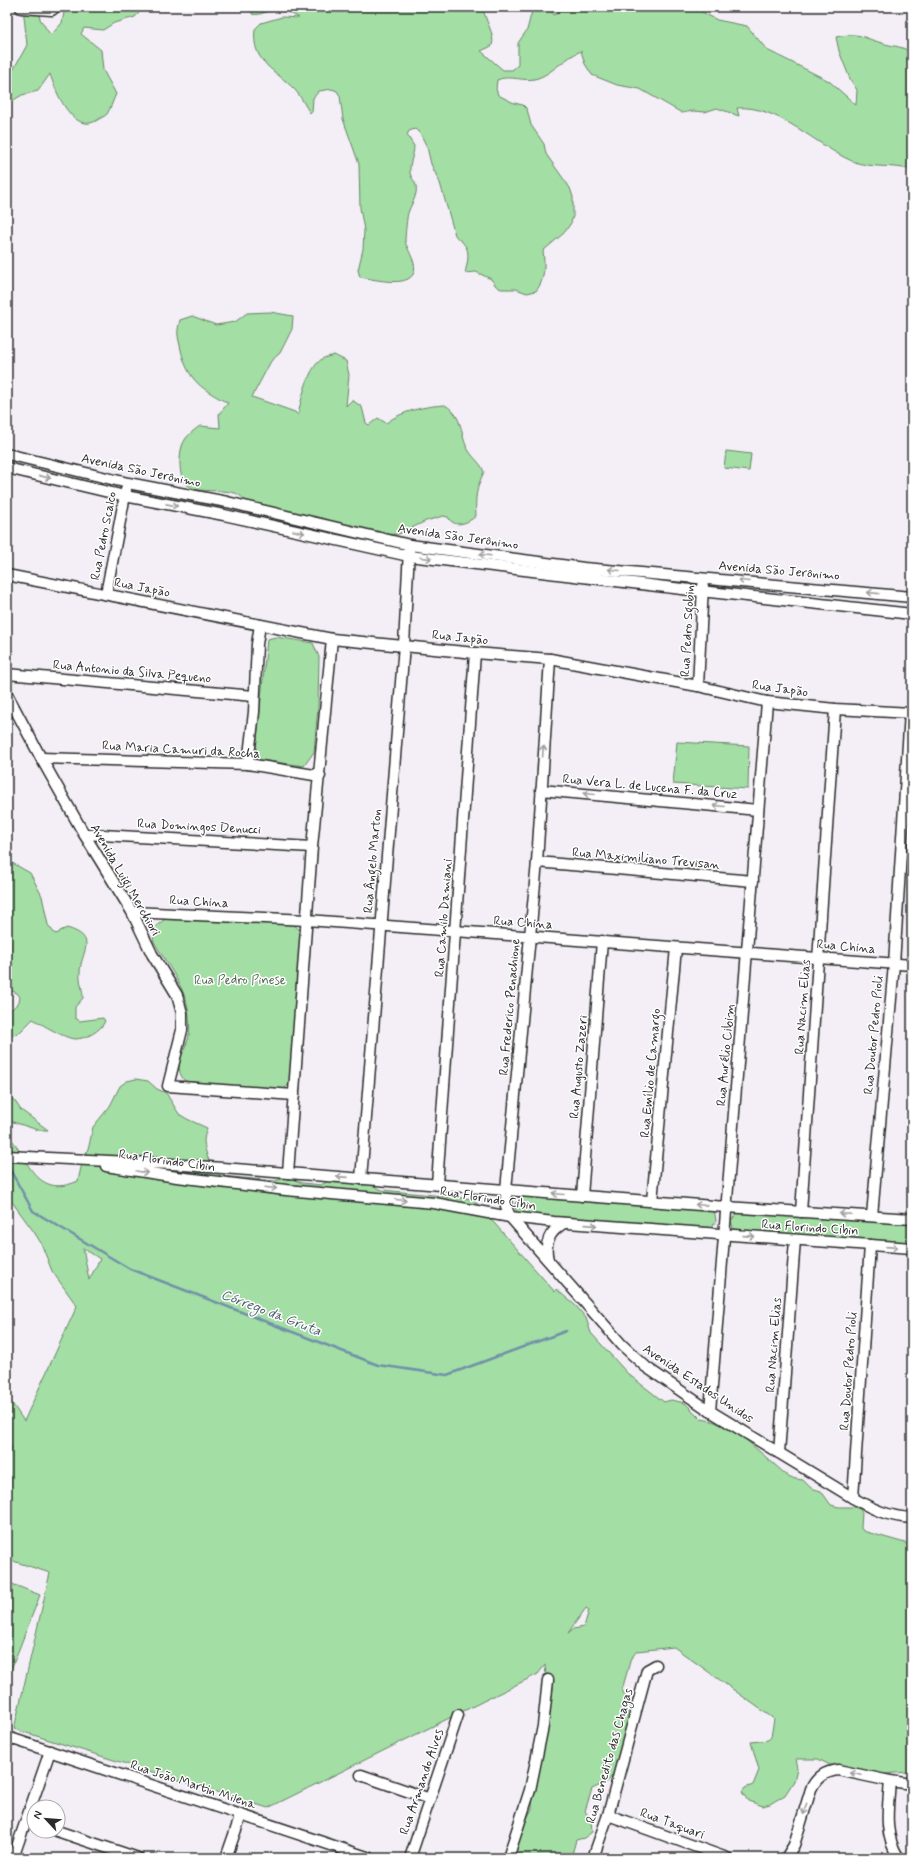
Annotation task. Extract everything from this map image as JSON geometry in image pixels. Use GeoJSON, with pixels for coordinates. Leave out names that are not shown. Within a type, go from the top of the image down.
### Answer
{"type":"FeatureCollection","features":[{"type":"Feature","properties":{"kind":"street"},"geometry":{"type":"LineString","coordinates":[[22,8],[52,10],[55,7]]}},
{"type":"Feature","properties":{"kind":"street","name":"Avenida São Jerônimo"},"geometry":{"type":"LineString","coordinates":[[7,454],[128,483],[245,506],[410,545],[584,568],[912,597]]}},
{"type":"Feature","properties":{"kind":"street","name":"Avenida São Jerônimo"},"geometry":{"type":"LineString","coordinates":[[7,468],[125,496],[409,556],[702,591],[912,614]]}},
{"type":"Feature","properties":{"kind":"street","name":"Rua Pedro Scalco"},"geometry":{"type":"LineString","coordinates":[[106,594],[128,483]]}},
{"type":"Feature","properties":{"kind":"street"},"geometry":{"type":"LineString","coordinates":[[243,520],[245,506]]}},
{"type":"Feature","properties":{"kind":"street","name":"Rua Ângelo Marton"},"geometry":{"type":"LineString","coordinates":[[361,1179],[404,645],[410,545]]}},
{"type":"Feature","properties":{"kind":"street","name":"Rua Japão"},"geometry":{"type":"LineString","coordinates":[[7,575],[332,639],[475,653],[550,658],[698,686],[767,702],[835,709],[911,712]]}},
{"type":"Feature","properties":{"kind":"street","name":"Rua Pedro Sgobin"},"geometry":{"type":"LineString","coordinates":[[698,686],[702,591],[704,578]]}},
{"type":"Feature","properties":{"kind":"street"},"geometry":{"type":"LineString","coordinates":[[248,764],[257,644],[260,625]]}},
{"type":"Feature","properties":{"kind":"street"},"geometry":{"type":"LineString","coordinates":[[288,1173],[312,847],[332,639]]}},
{"type":"Feature","properties":{"kind":"street","name":"Rua Camilo Damiani"},"geometry":{"type":"LineString","coordinates":[[436,1184],[456,931],[475,653]]}},
{"type":"Feature","properties":{"kind":"street","name":"Rua Frederico Penachione"},"geometry":{"type":"LineString","coordinates":[[510,1217],[506,1206],[506,1190],[537,862],[550,658]]}},
{"type":"Feature","properties":{"kind":"street","name":"Rua Antonio da Silva Pequeno"},"geometry":{"type":"LineString","coordinates":[[7,674],[254,696]]}},
{"type":"Feature","properties":{"kind":"street","name":"Avenida Luigi Merchiori"},"geometry":{"type":"LineString","coordinates":[[7,694],[84,834],[132,912],[152,954],[177,996],[182,1013],[182,1030],[168,1086],[294,1095]]}},
{"type":"Feature","properties":{"kind":"street","name":"Rua Aurélio Cibim"},"geometry":{"type":"LineString","coordinates":[[710,1410],[767,702]]}},
{"type":"Feature","properties":{"kind":"street","name":"Rua Nacim Elias"},"geometry":{"type":"LineString","coordinates":[[801,1212],[835,709]]}},
{"type":"Feature","properties":{"kind":"street","name":"Rua Doutor Pedro Pioli"},"geometry":{"type":"LineString","coordinates":[[872,1216],[894,964],[911,712]]}},
{"type":"Feature","properties":{"kind":"street","name":"Rua Maria Camuri da Rocha"},"geometry":{"type":"LineString","coordinates":[[41,758],[248,764],[320,776]]}},
{"type":"Feature","properties":{"kind":"street","name":"Rua Vera L. de Lucena F. da Cruz"},"geometry":{"type":"LineString","coordinates":[[541,790],[758,810]]}},
{"type":"Feature","properties":{"kind":"street","name":"Rua Domingos Denucci"},"geometry":{"type":"LineString","coordinates":[[84,834],[312,847]]}},
{"type":"Feature","properties":{"kind":"street","name":"Rua Maximiliano Trevisan"},"geometry":{"type":"LineString","coordinates":[[537,862],[753,881]]}},
{"type":"Feature","properties":{"kind":"street","name":"Rua China"},"geometry":{"type":"LineString","coordinates":[[132,912],[381,925],[912,965]]}},
{"type":"Feature","properties":{"kind":"street","name":"Rua Augusto Zazeri"},"geometry":{"type":"LineString","coordinates":[[582,1196],[602,941]]}},
{"type":"Feature","properties":{"kind":"street","name":"Rua Emílio de Camargo"},"geometry":{"type":"LineString","coordinates":[[652,1201],[676,948]]}},
{"type":"Feature","properties":{"kind":"street","name":"Rua Florindo Cibin"},"geometry":{"type":"LineString","coordinates":[[7,1156],[171,1164],[726,1207],[912,1219]]}},
{"type":"Feature","properties":{"kind":"street","name":"Rua Florindo Cibin"},"geometry":{"type":"LineString","coordinates":[[63,1158],[167,1176],[286,1190],[434,1203],[510,1217],[564,1223],[912,1248]]}},
{"type":"Feature","properties":{"kind":"street","name":"Avenida Estados Unidos"},"geometry":{"type":"LineString","coordinates":[[510,1217],[622,1345],[646,1367],[710,1410],[853,1498],[876,1511],[897,1517],[912,1518]]}},
{"type":"Feature","properties":{"kind":"street"},"geometry":{"type":"LineString","coordinates":[[548,1260],[546,1249],[548,1238],[554,1229],[564,1223]]}},
{"type":"Feature","properties":{"kind":"street","name":"Rua Nacim Elias"},"geometry":{"type":"LineString","coordinates":[[779,1453],[795,1240]]}},
{"type":"Feature","properties":{"kind":"street","name":"Rua Doutor Pedro Pioli"},"geometry":{"type":"LineString","coordinates":[[853,1498],[870,1245]]}},
{"type":"Feature","properties":{"kind":"street","name":"Rua Benedito das Chagas"},"geometry":{"type":"LineString","coordinates":[[593,1858],[608,1815],[647,1670],[656,1665]]}},
{"type":"Feature","properties":{"kind":"street"},"geometry":{"type":"LineString","coordinates":[[508,1858],[530,1790],[544,1726],[548,1680]]}},
{"type":"Feature","properties":{"kind":"street","name":"Rua Armando Alves"},"geometry":{"type":"LineString","coordinates":[[410,1858],[458,1715]]}},
{"type":"Feature","properties":{"kind":"street","name":"Rua João Martin Milena"},"geometry":{"type":"LineString","coordinates":[[7,1737],[370,1858]]}},
{"type":"Feature","properties":{"kind":"street"},"geometry":{"type":"LineString","coordinates":[[36,1799],[50,1751]]}},
{"type":"Feature","properties":{"kind":"street"},"geometry":{"type":"LineString","coordinates":[[789,1858],[811,1789],[815,1780],[822,1775],[829,1771],[838,1770],[912,1784]]}},
{"type":"Feature","properties":{"kind":"street"},"geometry":{"type":"LineString","coordinates":[[361,1775],[430,1799]]}},
{"type":"Feature","properties":{"kind":"street"},"geometry":{"type":"LineString","coordinates":[[890,1781],[887,1826],[889,1839],[899,1858]]}},
{"type":"Feature","properties":{"kind":"street"},"geometry":{"type":"LineString","coordinates":[[226,1858],[241,1815]]}},
{"type":"Feature","properties":{"kind":"street","name":"Rua Taquari"},"geometry":{"type":"LineString","coordinates":[[608,1815],[727,1858]]}},
{"type":"Feature","properties":{"kind":"street"},"geometry":{"type":"LineString","coordinates":[[13,1858],[26,1830]]}},
{"type":"Feature","properties":{"kind":"street"},"geometry":{"type":"LineString","coordinates":[[66,1834],[138,1858]]}},
{"type":"Feature","properties":{"kind":"green space"},"geometry":{"type":"Polygon","coordinates":[[[23,7],[38,7],[40,19],[49,33],[52,34],[62,23],[65,7],[140,7],[139,13],[135,17],[114,23],[103,30],[84,28],[81,34],[101,50],[103,70],[116,94],[106,115],[90,123],[82,122],[74,118],[67,110],[57,92],[50,74],[38,91],[22,95],[7,104],[7,81],[27,45],[23,7]]]}},
{"type":"Feature","properties":{"kind":"green space"},"geometry":{"type":"Polygon","coordinates":[[[253,7],[483,7],[493,41],[492,46],[481,51],[503,70],[512,70],[518,65],[518,43],[527,30],[533,7],[552,7],[551,11],[554,15],[565,7],[693,7],[717,20],[747,26],[767,50],[829,81],[856,105],[857,90],[850,79],[839,51],[836,37],[856,35],[909,51],[912,63],[912,170],[897,167],[867,165],[852,161],[796,127],[767,112],[737,108],[739,116],[717,108],[705,112],[693,111],[682,113],[640,89],[617,85],[592,75],[585,64],[581,51],[538,78],[528,80],[502,78],[497,80],[496,89],[498,95],[514,103],[523,105],[527,109],[531,125],[544,144],[546,154],[570,188],[573,197],[573,216],[571,223],[564,233],[543,251],[544,272],[539,287],[536,291],[527,293],[516,289],[501,289],[496,286],[491,279],[476,272],[465,273],[468,258],[466,247],[455,235],[440,183],[431,164],[427,147],[420,133],[415,129],[409,131],[407,135],[414,146],[410,173],[416,184],[416,193],[409,210],[405,240],[413,260],[413,275],[408,279],[398,282],[360,277],[358,270],[363,249],[364,230],[360,208],[359,164],[343,119],[340,96],[337,91],[332,89],[319,91],[313,98],[312,112],[310,113],[295,90],[261,58],[255,41],[255,29],[261,23],[282,17],[299,18],[282,10],[271,10],[259,14],[252,14],[253,7]]]}},
{"type":"Feature","properties":{"kind":"green space"},"geometry":{"type":"Polygon","coordinates":[[[270,312],[293,316],[292,329],[280,353],[271,361],[252,397],[295,412],[298,415],[306,385],[313,369],[322,359],[334,355],[346,361],[349,375],[346,406],[352,400],[362,407],[366,423],[369,425],[378,418],[386,423],[406,412],[445,405],[456,415],[466,445],[484,472],[479,483],[477,493],[476,516],[465,523],[457,524],[451,521],[448,517],[443,516],[426,521],[399,534],[376,535],[247,502],[240,495],[235,493],[190,487],[184,481],[181,472],[180,458],[183,443],[192,432],[200,426],[220,428],[219,414],[228,403],[197,383],[192,377],[184,361],[178,338],[180,320],[192,316],[216,325],[235,322],[247,313],[270,312]]]}},
{"type":"Feature","properties":{"kind":"green space"},"geometry":{"type":"Polygon","coordinates":[[[726,451],[751,454],[749,471],[724,468],[726,451]]]}},
{"type":"Feature","properties":{"kind":"green space"},"geometry":{"type":"Polygon","coordinates":[[[276,637],[313,643],[319,657],[318,707],[314,752],[304,766],[255,759],[267,639],[276,637]]]}},
{"type":"Feature","properties":{"kind":"green space"},"geometry":{"type":"Polygon","coordinates":[[[677,742],[749,746],[748,789],[673,784],[677,742]]]}},
{"type":"Feature","properties":{"kind":"green space"},"geometry":{"type":"Polygon","coordinates":[[[7,860],[30,873],[42,896],[48,925],[55,934],[67,928],[83,936],[86,941],[80,976],[83,998],[75,1007],[75,1018],[80,1021],[103,1018],[105,1021],[97,1031],[88,1036],[79,1039],[66,1037],[33,1019],[20,1032],[7,1038],[7,1014],[19,1002],[20,997],[17,993],[7,989],[7,860]]]}},
{"type":"Feature","properties":{"kind":"green space","name":"Rua Pedro Pinese"},"geometry":{"type":"Polygon","coordinates":[[[168,917],[294,925],[301,931],[291,1082],[284,1089],[274,1090],[185,1081],[181,1076],[179,1066],[189,1033],[190,1023],[188,1007],[176,977],[153,940],[156,926],[168,917]]]}},
{"type":"Feature","properties":{"kind":"green space"},"geometry":{"type":"Polygon","coordinates":[[[136,1079],[148,1081],[157,1089],[166,1093],[179,1114],[207,1128],[204,1139],[206,1151],[214,1170],[221,1176],[275,1181],[288,1177],[302,1183],[321,1185],[330,1180],[370,1184],[382,1190],[473,1199],[555,1292],[556,1289],[576,1306],[586,1318],[591,1333],[628,1374],[664,1402],[671,1400],[685,1403],[701,1419],[712,1421],[736,1431],[790,1478],[803,1480],[811,1488],[821,1491],[831,1505],[860,1509],[862,1513],[861,1528],[863,1531],[912,1545],[912,1774],[908,1772],[883,1774],[871,1778],[844,1772],[818,1759],[795,1759],[797,1768],[794,1781],[785,1795],[770,1804],[763,1806],[748,1801],[742,1792],[745,1788],[753,1785],[759,1770],[751,1742],[768,1740],[771,1737],[774,1719],[674,1647],[637,1651],[631,1658],[622,1690],[633,1710],[620,1767],[607,1782],[592,1789],[585,1811],[591,1820],[592,1832],[584,1838],[576,1840],[571,1858],[512,1858],[517,1836],[532,1809],[533,1789],[547,1685],[545,1665],[538,1674],[268,1808],[14,1729],[50,1573],[7,1559],[7,1459],[12,1447],[7,1445],[7,1396],[24,1421],[77,1306],[52,1271],[41,1243],[7,1195],[7,1133],[34,1174],[42,1181],[52,1185],[63,1185],[78,1181],[82,1163],[89,1146],[93,1127],[110,1106],[120,1086],[127,1081],[136,1079]],[[83,1248],[89,1280],[100,1259],[83,1248]],[[586,1608],[568,1633],[573,1629],[584,1627],[589,1610],[586,1608]]]}},
{"type":"Feature","properties":{"kind":"green space"},"geometry":{"type":"Polygon","coordinates":[[[7,1096],[14,1100],[21,1110],[48,1130],[38,1130],[7,1121],[7,1096]]]}},
{"type":"Feature","properties":{"kind":"green space"},"geometry":{"type":"Polygon","coordinates":[[[520,1196],[709,1209],[715,1214],[716,1221],[710,1229],[518,1215],[514,1205],[520,1196]]]}},
{"type":"Feature","properties":{"kind":"green space"},"geometry":{"type":"Polygon","coordinates":[[[737,1213],[912,1224],[912,1246],[734,1231],[731,1221],[737,1213]]]}},
{"type":"Feature","properties":{"kind":"green space"},"geometry":{"type":"Polygon","coordinates":[[[7,1582],[40,1595],[7,1680],[7,1582]]]}},
{"type":"Feature","properties":{"kind":"waterway","name":"Córrego da Gruta"},"geometry":{"type":"LineString","coordinates":[[7,1164],[33,1211],[130,1269],[378,1365],[447,1375],[566,1331]]}}]}
